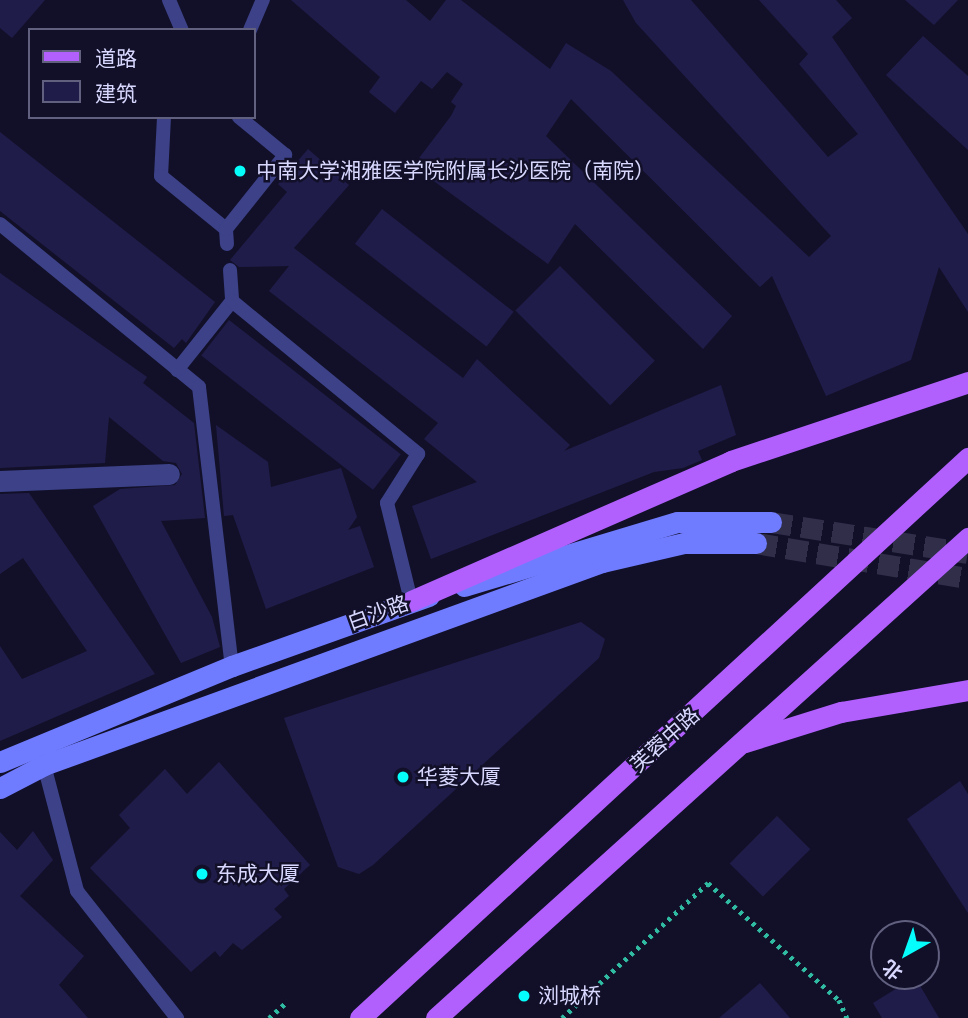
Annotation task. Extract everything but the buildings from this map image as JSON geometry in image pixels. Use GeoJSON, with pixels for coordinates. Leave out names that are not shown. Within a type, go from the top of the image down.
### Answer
{"type":"FeatureCollection","features":[{"type":"Feature","properties":{"kind":"main road"},"geometry":{"type":"LineString","coordinates":[[411,601],[731,461],[968,382]]}},
{"type":"Feature","properties":{"kind":"main road","name":"芙蓉中路"},"geometry":{"type":"LineString","coordinates":[[360,1018],[968,458]]}},
{"type":"Feature","properties":{"kind":"main road"},"geometry":{"type":"LineString","coordinates":[[436,1018],[727,750],[968,538]]}},
{"type":"Feature","properties":{"kind":"main road"},"geometry":{"type":"LineString","coordinates":[[727,750],[841,712],[968,690]]}},
{"type":"Feature","properties":{"kind":"street"},"geometry":{"type":"LineString","coordinates":[[0,481],[169,474]]}},
{"type":"Feature","properties":{"kind":"street","name":"白沙路"},"geometry":{"type":"LineString","coordinates":[[0,762],[232,666],[411,601],[678,523],[771,522]]}},
{"type":"Feature","properties":{"kind":"street","name":"白沙路"},"geometry":{"type":"LineString","coordinates":[[0,788],[44,765],[602,562],[684,543],[756,543]]}},
{"type":"Feature","properties":{"kind":"lane"},"geometry":{"type":"LineString","coordinates":[[169,0],[181,28]]}},
{"type":"Feature","properties":{"kind":"lane"},"geometry":{"type":"LineString","coordinates":[[251,28],[263,0]]}},
{"type":"Feature","properties":{"kind":"lane"},"geometry":{"type":"LineString","coordinates":[[164,119],[161,176],[226,237],[285,155],[241,119]]}},
{"type":"Feature","properties":{"kind":"lane"},"geometry":{"type":"LineString","coordinates":[[0,223],[199,387],[232,666]]}},
{"type":"Feature","properties":{"kind":"lane"},"geometry":{"type":"LineString","coordinates":[[177,370],[232,302],[230,271]]}},
{"type":"Feature","properties":{"kind":"lane"},"geometry":{"type":"LineString","coordinates":[[232,302],[418,454],[387,503],[411,601]]}},
{"type":"Feature","properties":{"kind":"lane"},"geometry":{"type":"LineString","coordinates":[[44,765],[77,891],[177,1018]]}},
{"type":"Feature","properties":{"kind":"path"},"geometry":{"type":"LineString","coordinates":[[562,1018],[708,883],[839,1000],[847,1018]]}},
{"type":"Feature","properties":{"kind":"path"},"geometry":{"type":"LineString","coordinates":[[269,1018],[288,1001]]}},
{"type":"Feature","properties":{"kind":"tunnel"},"geometry":{"type":"LineString","coordinates":[[771,522],[968,553]]}},
{"type":"Feature","properties":{"kind":"tunnel"},"geometry":{"type":"LineString","coordinates":[[756,543],[968,578]]}},
{"type":"Feature","properties":{"kind":"place","name":"中南大学湘雅医学院附属长沙医院（南院）"},"geometry":{"type":"Point","coordinates":[240,171]}},
{"type":"Feature","properties":{"kind":"place","name":"华菱大厦"},"geometry":{"type":"Point","coordinates":[403,777]}},
{"type":"Feature","properties":{"kind":"place","name":"东成大厦"},"geometry":{"type":"Point","coordinates":[202,874]}},
{"type":"Feature","properties":{"kind":"place","name":"浏城桥"},"geometry":{"type":"Point","coordinates":[524,996]}}]}
